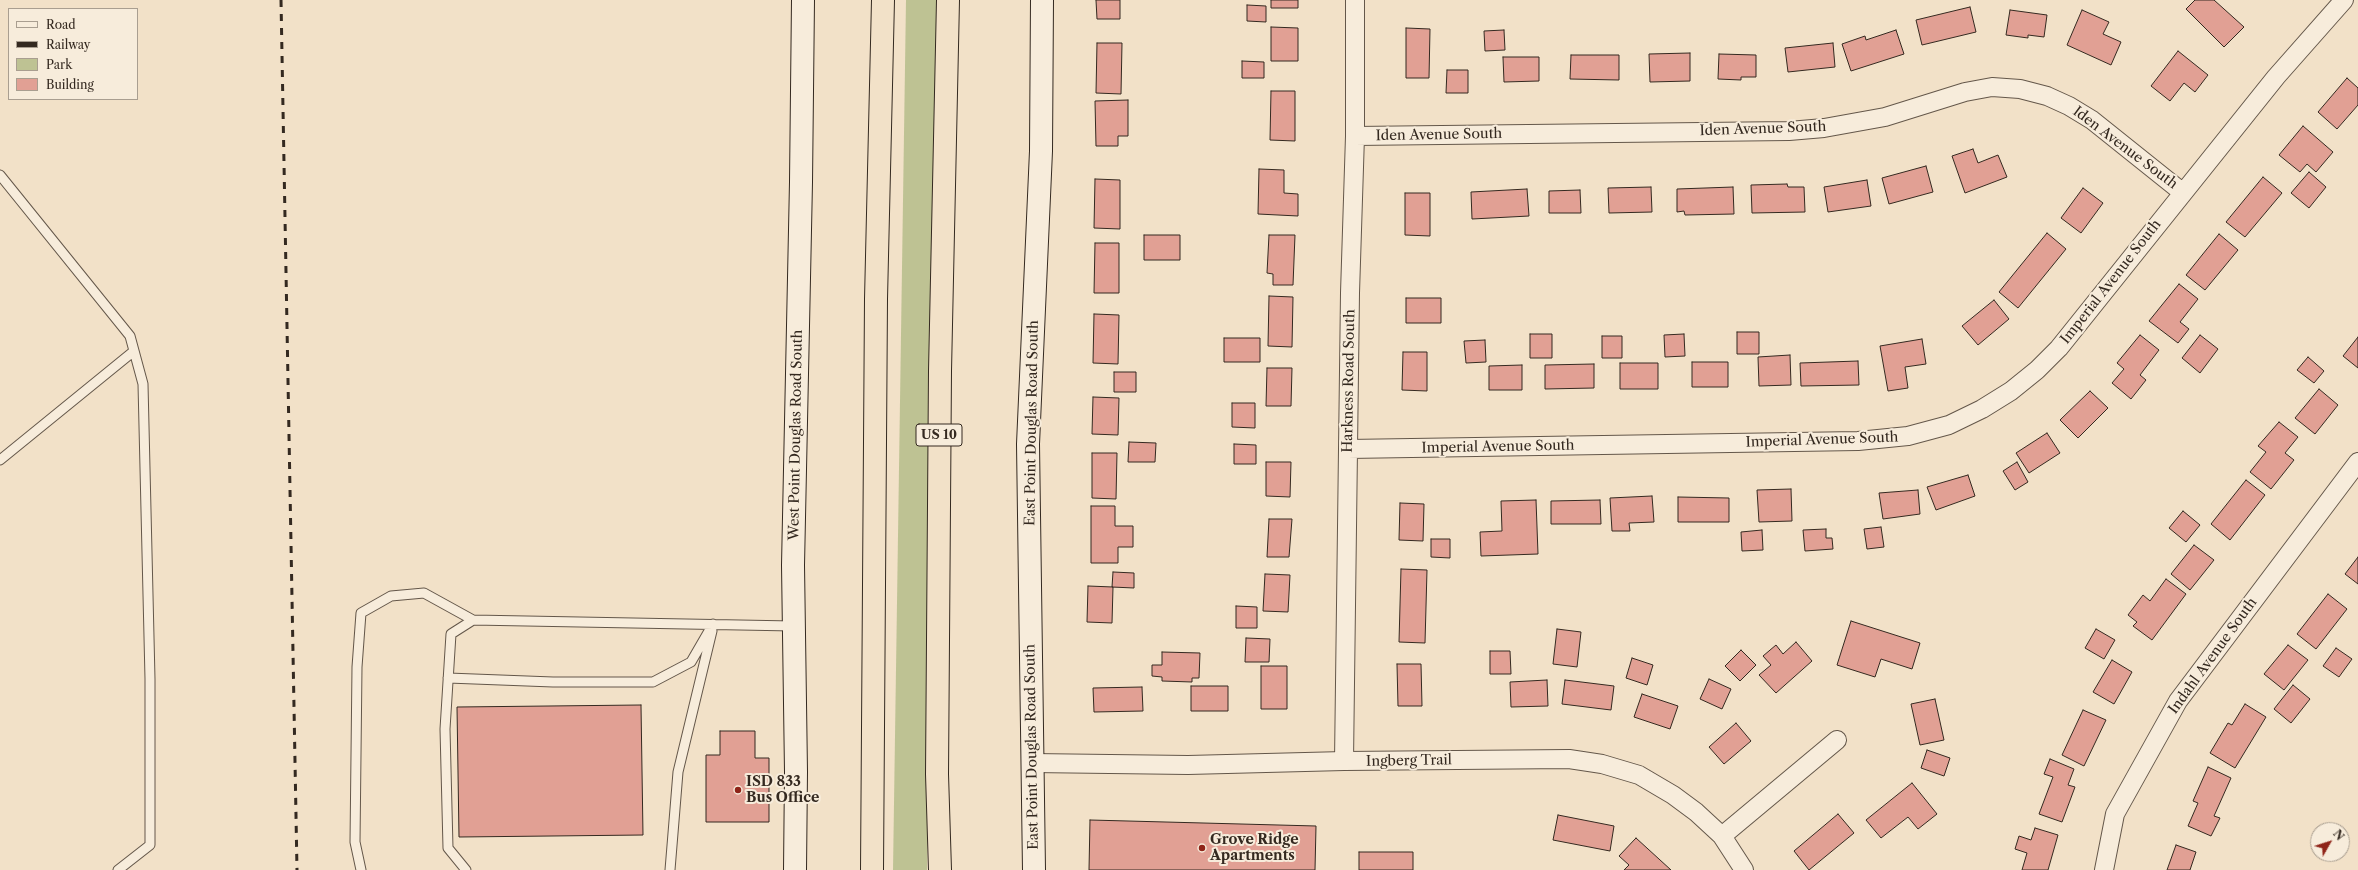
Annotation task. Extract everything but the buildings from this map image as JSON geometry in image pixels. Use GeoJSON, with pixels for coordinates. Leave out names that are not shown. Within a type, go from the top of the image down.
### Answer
{"type":"FeatureCollection","features":[{"type":"Feature","properties":{"kind":"highway"},"geometry":{"type":"LineString","coordinates":[[872,870],[876,299],[883,0]]}},
{"type":"Feature","properties":{"kind":"highway","name":"US 10"},"geometry":{"type":"LineString","coordinates":[[940,870],[937,774],[940,378],[948,0]]}},
{"type":"Feature","properties":{"kind":"street","name":"West Point Douglas Road South"},"geometry":{"type":"LineString","coordinates":[[794,870],[796,772],[793,565],[801,182],[803,0]]}},
{"type":"Feature","properties":{"kind":"street","name":"East Point Douglas Road South"},"geometry":{"type":"LineString","coordinates":[[1034,870],[1028,444],[1041,151],[1042,0]]}},
{"type":"Feature","properties":{"kind":"street","name":"Harkness Road South"},"geometry":{"type":"LineString","coordinates":[[1344,761],[1348,449],[1355,136],[1355,0]]}},
{"type":"Feature","properties":{"kind":"street","name":"Imperial Avenue South"},"geometry":{"type":"LineString","coordinates":[[1348,449],[1858,441],[1908,436],[1949,425],[1993,402],[2037,370],[2059,348],[2334,3]]}},
{"type":"Feature","properties":{"kind":"street","name":"Iden Avenue South"},"geometry":{"type":"LineString","coordinates":[[1355,136],[1789,131],[1824,128],[1885,117],[1965,92],[1992,87],[2020,89],[2046,96],[2069,106],[2092,120],[2182,192]]}},
{"type":"Feature","properties":{"kind":"street","name":"Indahl Avenue South"},"geometry":{"type":"LineString","coordinates":[[2104,870],[2115,814],[2178,701],[2358,462]]}},
{"type":"Feature","properties":{"kind":"street"},"geometry":{"type":"LineString","coordinates":[[1722,836],[1837,740]]}},
{"type":"Feature","properties":{"kind":"street","name":"Ingberg Trail"},"geometry":{"type":"LineString","coordinates":[[1032,763],[1188,765],[1344,761],[1569,759],[1602,764],[1639,775],[1673,795],[1696,812],[1722,836],[1744,870]]}},
{"type":"Feature","properties":{"kind":"lane"},"geometry":{"type":"LineString","coordinates":[[0,175],[130,336],[143,384],[150,679],[150,845],[118,870]]}},
{"type":"Feature","properties":{"kind":"lane"},"geometry":{"type":"LineString","coordinates":[[0,460],[134,351]]}},
{"type":"Feature","properties":{"kind":"lane"},"geometry":{"type":"LineString","coordinates":[[362,870],[355,842],[357,666],[361,613],[391,596],[424,593],[473,620],[794,626]]}},
{"type":"Feature","properties":{"kind":"lane"},"geometry":{"type":"LineString","coordinates":[[466,870],[448,848],[445,728],[451,634],[473,620]]}},
{"type":"Feature","properties":{"kind":"lane"},"geometry":{"type":"LineString","coordinates":[[448,678],[553,682],[653,682],[691,662],[713,624]]}},
{"type":"Feature","properties":{"kind":"lane"},"geometry":{"type":"LineString","coordinates":[[670,870],[678,772],[713,624]]}},
{"type":"Feature","properties":{"kind":"green space"},"geometry":{"type":"Polygon","coordinates":[[[906,0],[938,0],[927,870],[893,870],[906,0]]]}},
{"type":"Feature","properties":{"kind":"railway"},"geometry":{"type":"LineString","coordinates":[[281,0],[297,870]]}},
{"type":"Feature","properties":{"kind":"place","name":"ISD 833 Bus Office"},"geometry":{"type":"Point","coordinates":[738,790]}},
{"type":"Feature","properties":{"kind":"place","name":"Grove Ridge Apartments"},"geometry":{"type":"Point","coordinates":[1202,848]}}]}
